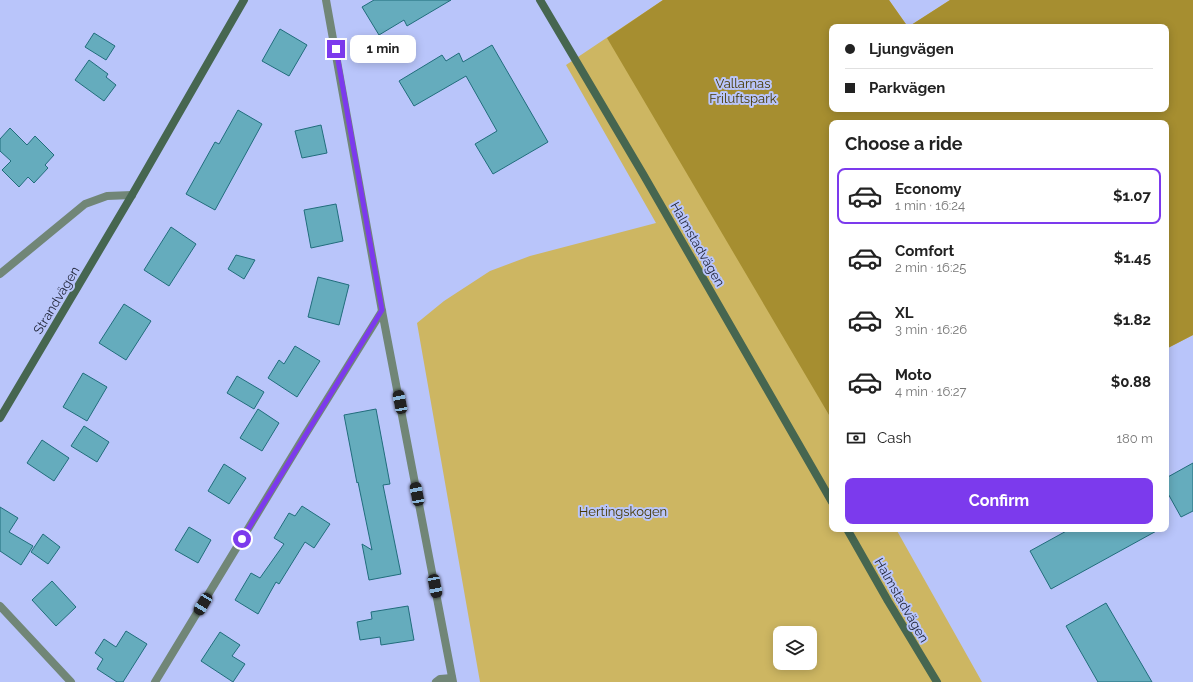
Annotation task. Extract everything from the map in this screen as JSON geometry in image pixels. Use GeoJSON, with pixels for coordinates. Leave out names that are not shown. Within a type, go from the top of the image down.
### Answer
{"type":"FeatureCollection","features":[{"type":"Feature","properties":{"kind":"main road","name":"Strandvägen"},"geometry":{"type":"LineString","coordinates":[[0,418],[244,0]]}},
{"type":"Feature","properties":{"kind":"main road","name":"Halmstadvägen"},"geometry":{"type":"LineString","coordinates":[[540,0],[643,174],[829,497]]}},
{"type":"Feature","properties":{"kind":"main road","name":"Halmstadvägen"},"geometry":{"type":"LineString","coordinates":[[849,532],[937,682]]}},
{"type":"Feature","properties":{"kind":"street"},"geometry":{"type":"LineString","coordinates":[[326,0],[382,310],[453,680],[440,680],[436,682]]}},
{"type":"Feature","properties":{"kind":"street"},"geometry":{"type":"LineString","coordinates":[[0,274],[85,204],[107,196],[132,194]]}},
{"type":"Feature","properties":{"kind":"street"},"geometry":{"type":"LineString","coordinates":[[155,682],[382,310]]}},
{"type":"Feature","properties":{"kind":"street"},"geometry":{"type":"LineString","coordinates":[[0,606],[71,682]]}},
{"type":"Feature","properties":{"kind":"green space","name":"Hertingskogen"},"geometry":{"type":"Polygon","coordinates":[[[663,0],[889,0],[906,24],[829,24],[829,112],[1169,112],[1169,24],[913,24],[950,0],[1193,0],[1193,335],[1169,347],[1169,120],[829,120],[829,532],[898,532],[982,682],[480,682],[417,323],[444,301],[490,271],[530,256],[656,223],[566,65],[663,0]]]}},
{"type":"Feature","properties":{"kind":"green space","name":"Vallarnas Friluftspark"},"geometry":{"type":"Polygon","coordinates":[[[663,0],[889,0],[906,24],[829,24],[829,112],[1169,112],[1169,24],[913,24],[950,0],[1193,0],[1193,335],[1169,347],[1169,120],[829,120],[829,415],[607,38],[663,0]]]}},
{"type":"Feature","properties":{"kind":"building"},"geometry":{"type":"Polygon","coordinates":[[[374,0],[451,0],[407,26],[404,20],[379,35],[362,7],[374,0]]]}},
{"type":"Feature","properties":{"kind":"building"},"geometry":{"type":"Polygon","coordinates":[[[280,29],[307,45],[289,76],[262,61],[280,29]]]}},
{"type":"Feature","properties":{"kind":"building"},"geometry":{"type":"Polygon","coordinates":[[[94,33],[115,46],[106,60],[85,47],[94,33]]]}},
{"type":"Feature","properties":{"kind":"building"},"geometry":{"type":"Polygon","coordinates":[[[492,45],[548,142],[493,174],[475,144],[497,131],[466,76],[414,106],[399,81],[442,55],[446,61],[459,53],[463,62],[492,45]]]}},
{"type":"Feature","properties":{"kind":"building"},"geometry":{"type":"Polygon","coordinates":[[[89,60],[108,74],[106,77],[116,85],[104,101],[75,80],[89,60]]]}},
{"type":"Feature","properties":{"kind":"building"},"geometry":{"type":"Polygon","coordinates":[[[238,110],[262,124],[215,210],[186,194],[215,142],[219,144],[238,110]]]}},
{"type":"Feature","properties":{"kind":"building"},"geometry":{"type":"Polygon","coordinates":[[[321,125],[327,153],[302,158],[295,131],[321,125]]]}},
{"type":"Feature","properties":{"kind":"building"},"geometry":{"type":"Polygon","coordinates":[[[10,128],[27,145],[35,136],[54,155],[45,165],[48,168],[34,183],[28,177],[19,187],[2,170],[11,161],[0,151],[0,139],[10,128]]]}},
{"type":"Feature","properties":{"kind":"building"},"geometry":{"type":"Polygon","coordinates":[[[336,204],[343,241],[311,248],[304,210],[336,204]]]}},
{"type":"Feature","properties":{"kind":"building"},"geometry":{"type":"Polygon","coordinates":[[[171,227],[196,244],[169,286],[144,270],[171,227]]]}},
{"type":"Feature","properties":{"kind":"building"},"geometry":{"type":"Polygon","coordinates":[[[236,255],[255,260],[244,279],[228,269],[236,255]]]}},
{"type":"Feature","properties":{"kind":"building"},"geometry":{"type":"Polygon","coordinates":[[[318,277],[349,285],[339,325],[308,317],[318,277]]]}},
{"type":"Feature","properties":{"kind":"building"},"geometry":{"type":"Polygon","coordinates":[[[124,304],[151,321],[126,360],[99,343],[124,304]]]}},
{"type":"Feature","properties":{"kind":"building"},"geometry":{"type":"Polygon","coordinates":[[[295,346],[320,361],[297,397],[268,378],[279,360],[284,364],[295,346]]]}},
{"type":"Feature","properties":{"kind":"building"},"geometry":{"type":"Polygon","coordinates":[[[83,373],[107,387],[87,421],[63,407],[83,373]]]}},
{"type":"Feature","properties":{"kind":"building"},"geometry":{"type":"Polygon","coordinates":[[[237,376],[264,392],[254,409],[227,393],[237,376]]]}},
{"type":"Feature","properties":{"kind":"building"},"geometry":{"type":"Polygon","coordinates":[[[258,409],[279,423],[262,451],[240,438],[258,409]]]}},
{"type":"Feature","properties":{"kind":"building"},"geometry":{"type":"Polygon","coordinates":[[[376,409],[390,484],[383,485],[401,574],[369,580],[362,544],[372,550],[344,415],[376,409]]]}},
{"type":"Feature","properties":{"kind":"building"},"geometry":{"type":"Polygon","coordinates":[[[84,426],[109,442],[97,462],[71,446],[84,426]]]}},
{"type":"Feature","properties":{"kind":"building"},"geometry":{"type":"Polygon","coordinates":[[[42,440],[69,458],[54,481],[27,463],[42,440]]]}},
{"type":"Feature","properties":{"kind":"building"},"geometry":{"type":"Polygon","coordinates":[[[1193,463],[1193,511],[1181,517],[1169,495],[1169,476],[1193,463]]]}},
{"type":"Feature","properties":{"kind":"building"},"geometry":{"type":"Polygon","coordinates":[[[224,464],[246,478],[229,504],[208,491],[224,464]]]}},
{"type":"Feature","properties":{"kind":"building"},"geometry":{"type":"Polygon","coordinates":[[[302,506],[330,524],[314,548],[305,542],[279,584],[276,582],[258,614],[235,600],[251,573],[260,578],[284,544],[274,538],[289,513],[295,516],[302,506]]]}},
{"type":"Feature","properties":{"kind":"building"},"geometry":{"type":"Polygon","coordinates":[[[0,507],[18,518],[9,532],[33,546],[21,565],[0,551],[0,507]]]}},
{"type":"Feature","properties":{"kind":"building"},"geometry":{"type":"Polygon","coordinates":[[[189,527],[211,540],[198,563],[175,550],[189,527]]]}},
{"type":"Feature","properties":{"kind":"building"},"geometry":{"type":"Polygon","coordinates":[[[1065,532],[1155,532],[1051,589],[1030,551],[1065,532]]]}},
{"type":"Feature","properties":{"kind":"building"},"geometry":{"type":"Polygon","coordinates":[[[43,534],[60,547],[48,564],[31,552],[43,534]]]}},
{"type":"Feature","properties":{"kind":"building"},"geometry":{"type":"Polygon","coordinates":[[[52,581],[76,607],[56,626],[32,600],[52,581]]]}},
{"type":"Feature","properties":{"kind":"building"},"geometry":{"type":"Polygon","coordinates":[[[1106,603],[1152,682],[1098,682],[1066,626],[1106,603]]]}},
{"type":"Feature","properties":{"kind":"building"},"geometry":{"type":"Polygon","coordinates":[[[408,606],[414,640],[381,645],[380,637],[360,640],[357,622],[372,619],[371,612],[408,606]]]}},
{"type":"Feature","properties":{"kind":"building"},"geometry":{"type":"Polygon","coordinates":[[[126,631],[147,644],[123,682],[117,682],[97,669],[103,659],[95,653],[104,639],[116,647],[126,631]]]}},
{"type":"Feature","properties":{"kind":"building"},"geometry":{"type":"Polygon","coordinates":[[[220,632],[240,645],[232,656],[245,664],[233,682],[201,661],[220,632]]]}},
{"type":"Feature","properties":{"kind":"route"},"geometry":{"type":"LineString","coordinates":[[242,539],[382,310],[336,49]]}}]}
